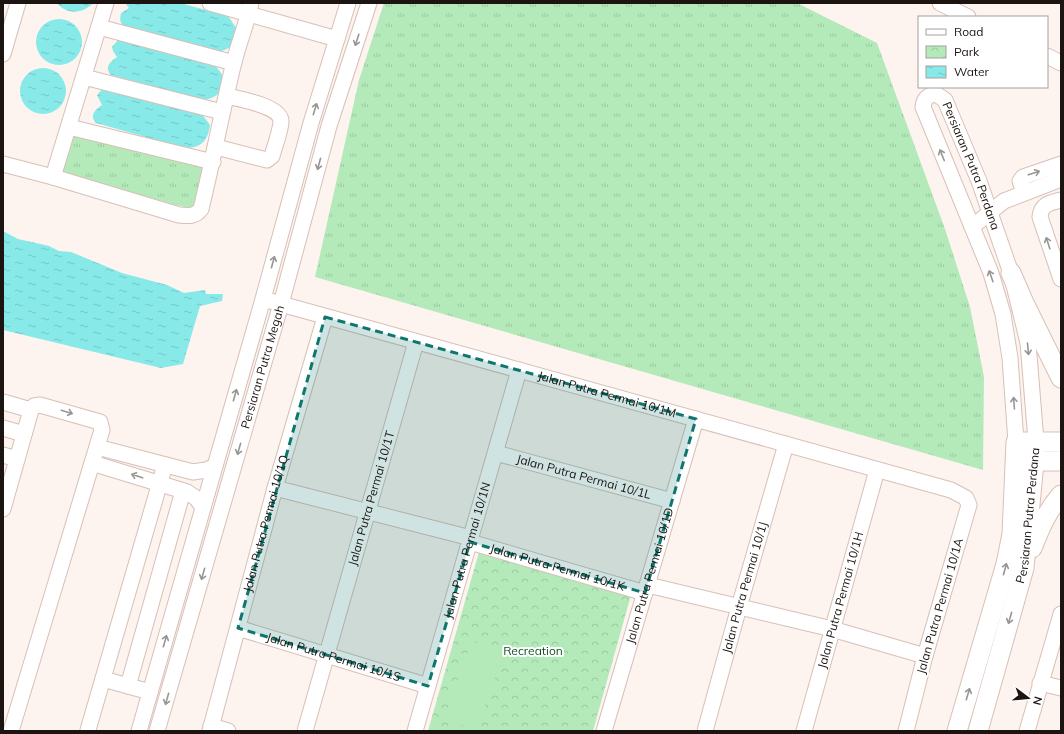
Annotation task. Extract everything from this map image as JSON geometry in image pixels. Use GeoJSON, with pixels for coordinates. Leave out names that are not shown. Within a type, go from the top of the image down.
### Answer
{"type":"FeatureCollection","features":[{"type":"Feature","properties":{"kind":"main road"},"geometry":{"type":"LineString","coordinates":[[1011,272],[1024,303],[1061,378]]}},
{"type":"Feature","properties":{"kind":"main road","name":"Persiaran Putra Perdana"},"geometry":{"type":"LineString","coordinates":[[957,731],[1006,564],[1025,461],[1036,441]]}},
{"type":"Feature","properties":{"kind":"main road"},"geometry":{"type":"LineString","coordinates":[[1016,442],[1061,442]]}},
{"type":"Feature","properties":{"kind":"main road","name":"Persiaran Putra Perdana"},"geometry":{"type":"LineString","coordinates":[[978,731],[1024,568],[1025,461],[1016,442]]}},
{"type":"Feature","properties":{"kind":"main road"},"geometry":{"type":"LineString","coordinates":[[1025,461],[1061,461]]}},
{"type":"Feature","properties":{"kind":"main road"},"geometry":{"type":"LineString","coordinates":[[1024,568],[1042,522],[1051,507],[1061,495]]}},
{"type":"Feature","properties":{"kind":"street"},"geometry":{"type":"LineString","coordinates":[[3,54],[18,3]]}},
{"type":"Feature","properties":{"kind":"street"},"geometry":{"type":"LineString","coordinates":[[53,176],[106,3]]}},
{"type":"Feature","properties":{"kind":"street"},"geometry":{"type":"LineString","coordinates":[[210,3],[250,9],[337,39]]}},
{"type":"Feature","properties":{"kind":"street","name":"Persiaran Putra Megah"},"geometry":{"type":"LineString","coordinates":[[138,731],[263,299],[311,123],[348,3]]}},
{"type":"Feature","properties":{"kind":"street","name":"Persiaran Putra Megah"},"geometry":{"type":"LineString","coordinates":[[158,731],[281,304],[329,126],[369,3]]}},
{"type":"Feature","properties":{"kind":"street"},"geometry":{"type":"LineString","coordinates":[[940,3],[966,16]]}},
{"type":"Feature","properties":{"kind":"street"},"geometry":{"type":"LineString","coordinates":[[3,164],[53,176],[179,215],[190,216],[197,214],[201,209],[213,162],[222,112],[234,63],[244,23],[250,9]]}},
{"type":"Feature","properties":{"kind":"street"},"geometry":{"type":"LineString","coordinates":[[99,27],[234,63]]}},
{"type":"Feature","properties":{"kind":"street"},"geometry":{"type":"LineString","coordinates":[[1048,56],[1061,63]]}},
{"type":"Feature","properties":{"kind":"street"},"geometry":{"type":"LineString","coordinates":[[84,77],[222,112]]}},
{"type":"Feature","properties":{"kind":"street","name":"Persiaran Putra Perdana"},"geometry":{"type":"LineString","coordinates":[[1016,442],[1010,358],[1003,314],[990,273],[923,107],[926,98],[931,95],[936,94],[945,100],[979,181],[1011,272],[1028,343],[1036,441]]}},
{"type":"Feature","properties":{"kind":"street"},"geometry":{"type":"LineString","coordinates":[[216,147],[267,160],[272,156],[281,121],[278,114],[272,108],[227,96]]}},
{"type":"Feature","properties":{"kind":"street"},"geometry":{"type":"LineString","coordinates":[[69,127],[213,162]]}},
{"type":"Feature","properties":{"kind":"street"},"geometry":{"type":"LineString","coordinates":[[1024,192],[1020,181],[1023,177],[1061,164]]}},
{"type":"Feature","properties":{"kind":"street"},"geometry":{"type":"LineString","coordinates":[[972,227],[1004,201],[1061,179]]}},
{"type":"Feature","properties":{"kind":"street"},"geometry":{"type":"LineString","coordinates":[[1061,200],[1044,206],[1040,211],[1040,217],[1061,279]]}},
{"type":"Feature","properties":{"kind":"street","name":"Jalan Putra Permai 10/1M"},"geometry":{"type":"LineString","coordinates":[[263,299],[950,490]]}},
{"type":"Feature","properties":{"kind":"street","name":"Jalan Putra Permai 10/1Q"},"geometry":{"type":"LineString","coordinates":[[210,729],[275,488],[325,317]]}},
{"type":"Feature","properties":{"kind":"street","name":"Jalan Putra Permai 10/1T"},"geometry":{"type":"LineString","coordinates":[[305,731],[416,342]]}},
{"type":"Feature","properties":{"kind":"street","name":"Jalan Putra Permai 10/1N"},"geometry":{"type":"LineString","coordinates":[[415,731],[520,370]]}},
{"type":"Feature","properties":{"kind":"street"},"geometry":{"type":"LineString","coordinates":[[3,402],[31,410]]}},
{"type":"Feature","properties":{"kind":"street"},"geometry":{"type":"LineString","coordinates":[[3,509],[10,457],[24,434],[31,410],[34,406],[40,405],[100,422],[102,430],[12,731]]}},
{"type":"Feature","properties":{"kind":"street","name":"Jalan Putra Permai 10/1D"},"geometry":{"type":"LineString","coordinates":[[604,731],[696,419]]}},
{"type":"Feature","properties":{"kind":"street"},"geometry":{"type":"LineString","coordinates":[[3,428],[24,434]]}},
{"type":"Feature","properties":{"kind":"street","name":"Jalan Putra Permai 10/1J"},"geometry":{"type":"LineString","coordinates":[[705,731],[786,444]]}},
{"type":"Feature","properties":{"kind":"street"},"geometry":{"type":"LineString","coordinates":[[97,447],[193,472],[206,470],[215,466]]}},
{"type":"Feature","properties":{"kind":"street","name":"Jalan Putra Permai 10/1L"},"geometry":{"type":"LineString","coordinates":[[496,453],[672,501]]}},
{"type":"Feature","properties":{"kind":"street"},"geometry":{"type":"LineString","coordinates":[[92,463],[185,492],[196,498],[203,507]]}},
{"type":"Feature","properties":{"kind":"street"},"geometry":{"type":"LineString","coordinates":[[88,730],[165,465]]}},
{"type":"Feature","properties":{"kind":"street","name":"Jalan Putra Permai 10/1H"},"geometry":{"type":"LineString","coordinates":[[804,731],[877,470]]}},
{"type":"Feature","properties":{"kind":"street","name":"Jalan Putra Permai 10/1K"},"geometry":{"type":"LineString","coordinates":[[275,488],[368,510],[646,589],[739,607],[832,629],[925,656]]}},
{"type":"Feature","properties":{"kind":"street","name":"Jalan Putra Permai 10/1A"},"geometry":{"type":"LineString","coordinates":[[906,731],[925,656],[969,505],[966,498],[950,490]]}},
{"type":"Feature","properties":{"kind":"street"},"geometry":{"type":"LineString","coordinates":[[128,686],[176,513],[185,492]]}},
{"type":"Feature","properties":{"kind":"street"},"geometry":{"type":"LineString","coordinates":[[152,506],[176,513]]}},
{"type":"Feature","properties":{"kind":"street"},"geometry":{"type":"LineString","coordinates":[[1027,731],[1061,614]]}},
{"type":"Feature","properties":{"kind":"street","name":"Jalan Putra Permai 10/1S"},"geometry":{"type":"LineString","coordinates":[[238,628],[428,686]]}},
{"type":"Feature","properties":{"kind":"street"},"geometry":{"type":"LineString","coordinates":[[103,679],[150,692]]}},
{"type":"Feature","properties":{"kind":"street"},"geometry":{"type":"LineString","coordinates":[[1040,683],[1061,688]]}},
{"type":"Feature","properties":{"kind":"street"},"geometry":{"type":"LineString","coordinates":[[210,729],[228,731]]}},
{"type":"Feature","properties":{"kind":"highlighted area"},"geometry":{"type":"Polygon","coordinates":[[[325,317],[696,419],[645,593],[470,542],[428,686],[238,628],[325,317]]]}},
{"type":"Feature","properties":{"kind":"green space"},"geometry":{"type":"Polygon","coordinates":[[[384,3],[797,3],[877,43],[945,229],[970,307],[984,377],[983,470],[315,277],[359,80],[384,3]]]}},
{"type":"Feature","properties":{"kind":"green space"},"geometry":{"type":"Polygon","coordinates":[[[71,131],[208,165],[195,210],[58,173],[71,131]]]}},
{"type":"Feature","properties":{"kind":"green space","name":"Recreation"},"geometry":{"type":"Polygon","coordinates":[[[479,552],[631,595],[593,731],[428,731],[479,552]]]}},
{"type":"Feature","properties":{"kind":"green space"},"geometry":{"type":"Polygon","coordinates":[[[472,641],[504,653],[476,730],[444,718],[472,641]]]}},
{"type":"Feature","properties":{"kind":"water"},"geometry":{"type":"Polygon","coordinates":[[[57,3],[93,3],[89,7],[75,12],[65,10],[57,3]]]}},
{"type":"Feature","properties":{"kind":"water"},"geometry":{"type":"Polygon","coordinates":[[[125,3],[180,3],[228,16],[237,29],[231,47],[222,51],[213,51],[124,26],[120,20],[121,13],[129,8],[125,3]]]}},
{"type":"Feature","properties":{"kind":"water"},"geometry":{"type":"Polygon","coordinates":[[[59,19],[72,23],[78,29],[82,42],[78,55],[72,61],[59,65],[46,61],[40,55],[36,42],[40,29],[46,23],[59,19]]]}},
{"type":"Feature","properties":{"kind":"water"},"geometry":{"type":"Polygon","coordinates":[[[118,40],[215,65],[224,77],[222,87],[218,94],[214,97],[200,100],[111,75],[108,67],[117,57],[112,47],[118,40]]]}},
{"type":"Feature","properties":{"kind":"water"},"geometry":{"type":"Polygon","coordinates":[[[43,68],[56,72],[62,78],[66,91],[62,104],[56,110],[43,114],[30,110],[24,104],[20,91],[24,78],[30,72],[43,68]]]}},
{"type":"Feature","properties":{"kind":"water"},"geometry":{"type":"Polygon","coordinates":[[[103,88],[201,113],[210,125],[208,135],[199,145],[191,148],[185,148],[96,123],[93,115],[102,105],[97,95],[103,88]]]}},
{"type":"Feature","properties":{"kind":"water"},"geometry":{"type":"Polygon","coordinates":[[[3,231],[18,239],[49,246],[59,251],[71,252],[122,273],[167,285],[184,293],[205,290],[206,294],[223,294],[222,301],[200,306],[183,364],[161,368],[3,330],[3,231]]]}}]}
